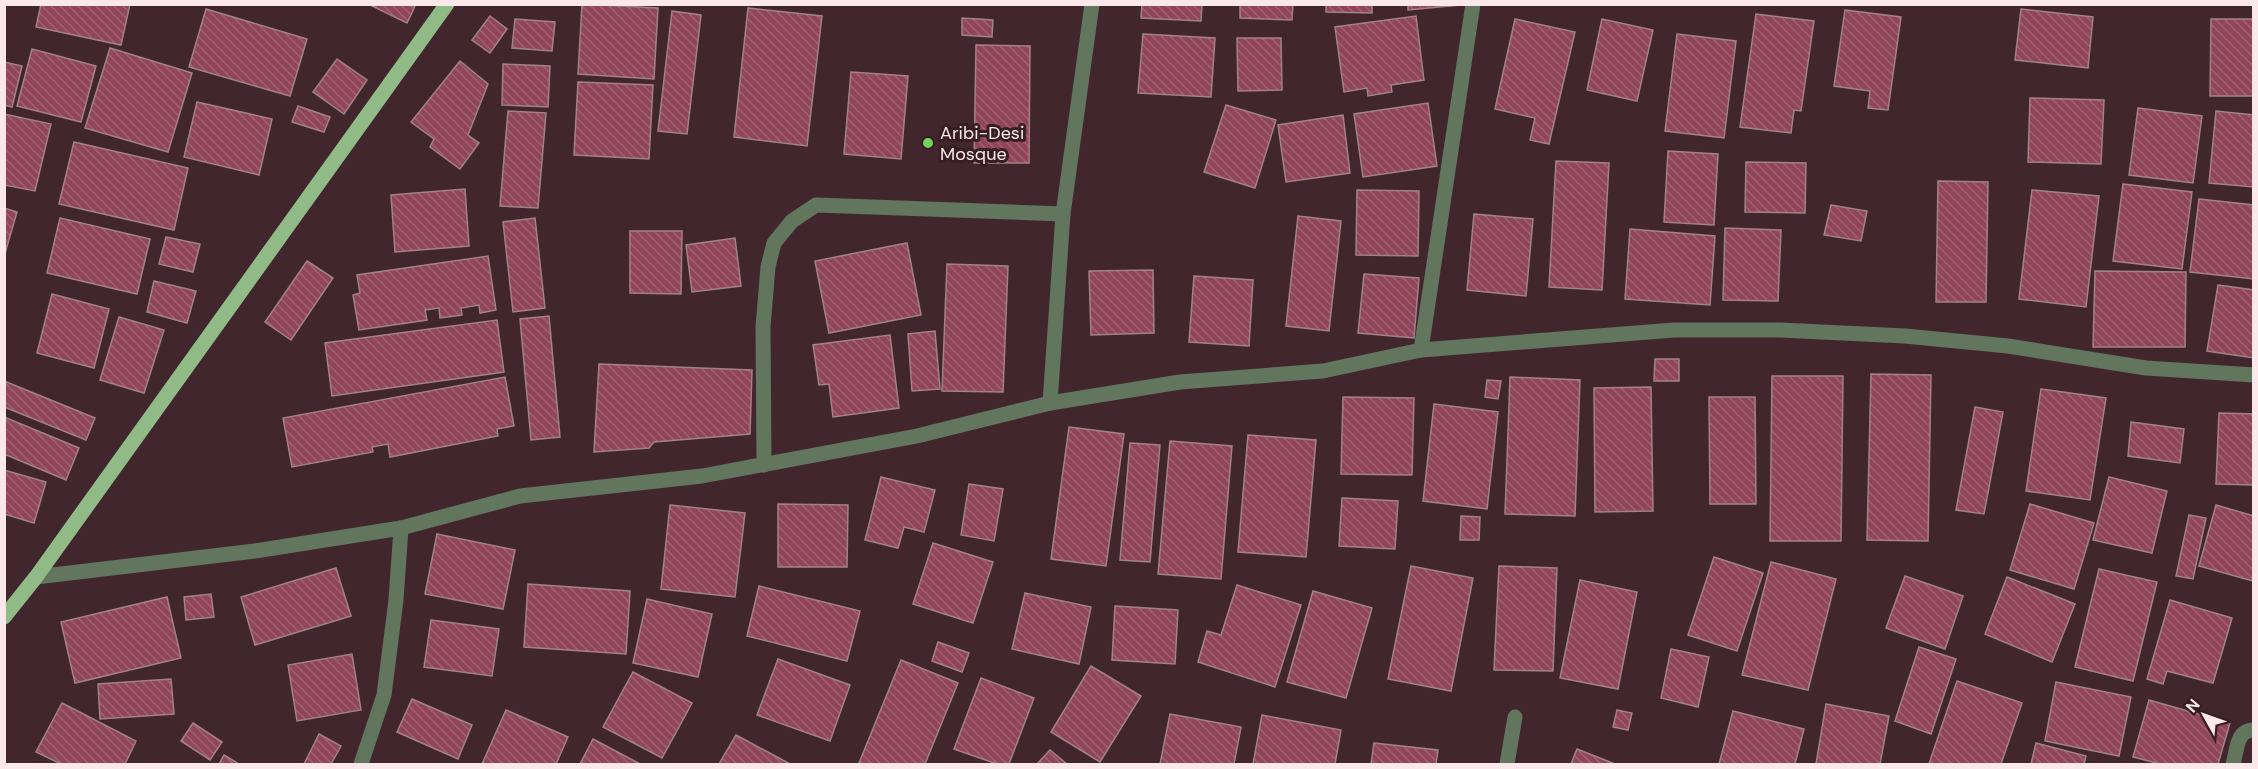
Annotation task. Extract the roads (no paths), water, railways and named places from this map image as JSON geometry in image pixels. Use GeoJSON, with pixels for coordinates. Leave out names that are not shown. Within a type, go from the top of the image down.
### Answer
{"type":"FeatureCollection","features":[{"type":"Feature","properties":{"kind":"main road"},"geometry":{"type":"LineString","coordinates":[[4,618],[36,577],[447,4]]}},
{"type":"Feature","properties":{"kind":"street"},"geometry":{"type":"LineString","coordinates":[[1050,403],[1063,214],[1092,4]]}},
{"type":"Feature","properties":{"kind":"street"},"geometry":{"type":"LineString","coordinates":[[1421,350],[1473,4]]}},
{"type":"Feature","properties":{"kind":"street"},"geometry":{"type":"LineString","coordinates":[[764,465],[763,327],[768,267],[774,243],[792,221],[816,205],[1063,214]]}},
{"type":"Feature","properties":{"kind":"street"},"geometry":{"type":"LineString","coordinates":[[36,577],[255,551],[401,528],[520,495],[702,476],[916,436],[1050,403],[1180,381],[1323,371],[1421,350],[1674,330],[1780,330],[1905,336],[2008,346],[2146,368],[2253,375]]}},
{"type":"Feature","properties":{"kind":"street"},"geometry":{"type":"LineString","coordinates":[[361,765],[384,695],[396,600],[401,528]]}},
{"type":"Feature","properties":{"kind":"street"},"geometry":{"type":"LineString","coordinates":[[1507,765],[1515,717]]}},
{"type":"Feature","properties":{"kind":"street"},"geometry":{"type":"LineString","coordinates":[[2233,765],[2240,737],[2244,732],[2253,730]]}},
{"type":"Feature","properties":{"kind":"place","name":"Aribi-Desi Mosque"},"geometry":{"type":"Point","coordinates":[928,143]}}]}
